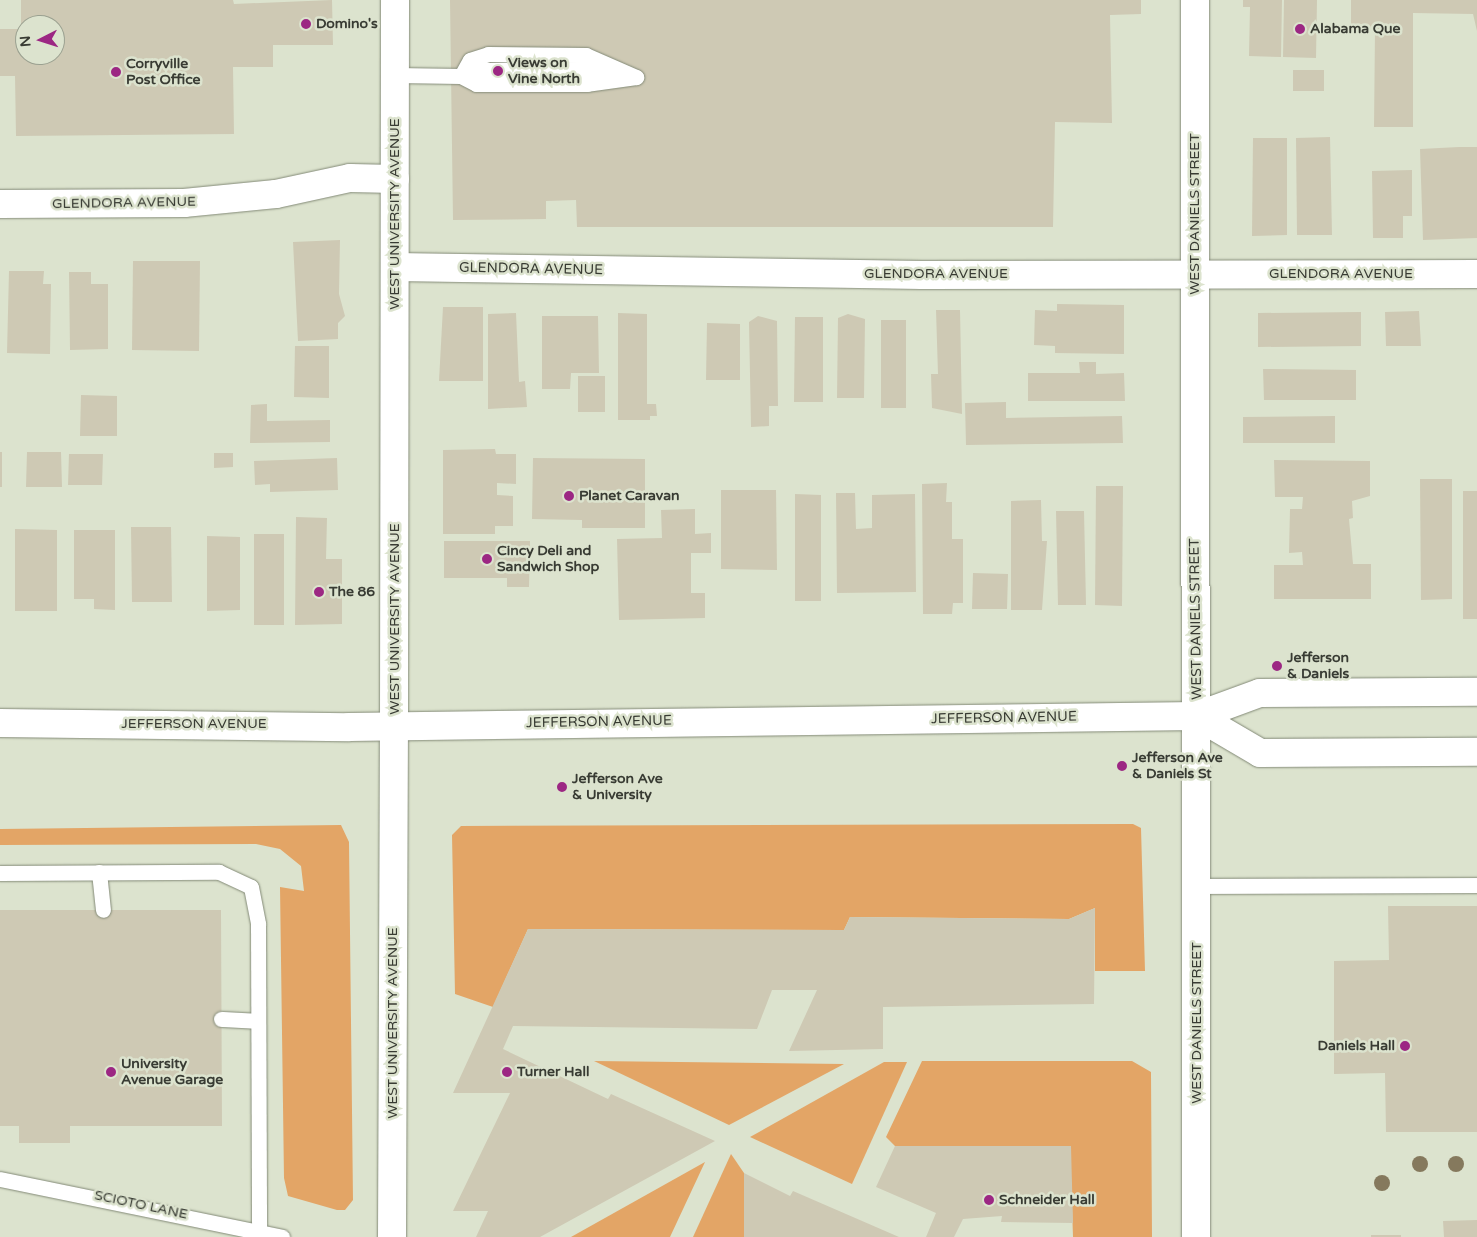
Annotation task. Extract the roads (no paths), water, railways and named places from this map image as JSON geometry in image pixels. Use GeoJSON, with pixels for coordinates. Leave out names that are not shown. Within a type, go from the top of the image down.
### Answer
{"type":"FeatureCollection","features":[{"type":"Feature","properties":{"kind":"street","name":"WEST UNIVERSITY AVENUE"},"geometry":{"type":"LineString","coordinates":[[392,1237],[396,267],[395,0]]}},
{"type":"Feature","properties":{"kind":"street","name":"WEST DANIELS STREET"},"geometry":{"type":"LineString","coordinates":[[1195,0],[1196,1237]]}},
{"type":"Feature","properties":{"kind":"street","name":"GLENDORA AVENUE"},"geometry":{"type":"LineString","coordinates":[[0,204],[184,203],[276,194],[350,178],[395,180]]}},
{"type":"Feature","properties":{"kind":"street","name":"GLENDORA AVENUE"},"geometry":{"type":"LineString","coordinates":[[396,267],[1195,274],[1477,274]]}},
{"type":"Feature","properties":{"kind":"street","name":"JEFFERSON AVENUE"},"geometry":{"type":"LineString","coordinates":[[0,723],[394,726],[1197,716],[1260,693],[1477,692]]}},
{"type":"Feature","properties":{"kind":"street"},"geometry":{"type":"LineString","coordinates":[[1197,716],[1260,753],[1477,752]]}},
{"type":"Feature","properties":{"kind":"lane"},"geometry":{"type":"LineString","coordinates":[[395,75],[461,76],[476,84],[587,84],[636,77],[586,55],[488,54],[470,60],[461,76]]}},
{"type":"Feature","properties":{"kind":"lane"},"geometry":{"type":"LineString","coordinates":[[99,872],[103,910]]}},
{"type":"Feature","properties":{"kind":"lane"},"geometry":{"type":"LineString","coordinates":[[0,874],[219,872],[251,887],[258,924],[259,1233]]}},
{"type":"Feature","properties":{"kind":"lane"},"geometry":{"type":"LineString","coordinates":[[1196,886],[1477,885]]}},
{"type":"Feature","properties":{"kind":"lane"},"geometry":{"type":"LineString","coordinates":[[222,1019],[257,1021]]}},
{"type":"Feature","properties":{"kind":"lane","name":"SCIOTO LANE"},"geometry":{"type":"LineString","coordinates":[[0,1179],[282,1237]]}},
{"type":"Feature","properties":{"kind":"place","name":"Domino's"},"geometry":{"type":"Point","coordinates":[306,24]}},
{"type":"Feature","properties":{"kind":"place","name":"Alabama Que"},"geometry":{"type":"Point","coordinates":[1300,29]}},
{"type":"Feature","properties":{"kind":"place","name":"Views on Vine North"},"geometry":{"type":"Point","coordinates":[498,71]}},
{"type":"Feature","properties":{"kind":"place","name":"Corryville Post Office"},"geometry":{"type":"Point","coordinates":[116,72]}},
{"type":"Feature","properties":{"kind":"place","name":"Planet Caravan"},"geometry":{"type":"Point","coordinates":[569,496]}},
{"type":"Feature","properties":{"kind":"place","name":"Cincy Deli and Sandwich Shop"},"geometry":{"type":"Point","coordinates":[487,559]}},
{"type":"Feature","properties":{"kind":"place","name":"The 86"},"geometry":{"type":"Point","coordinates":[319,592]}},
{"type":"Feature","properties":{"kind":"place","name":"Jefferson & Daniels"},"geometry":{"type":"Point","coordinates":[1277,666]}},
{"type":"Feature","properties":{"kind":"place","name":"Jefferson Ave & Daniels St"},"geometry":{"type":"Point","coordinates":[1122,766]}},
{"type":"Feature","properties":{"kind":"place","name":"Jefferson Ave & University"},"geometry":{"type":"Point","coordinates":[562,787]}},
{"type":"Feature","properties":{"kind":"place","name":"Daniels Hall"},"geometry":{"type":"Point","coordinates":[1405,1046]}},
{"type":"Feature","properties":{"kind":"place","name":"University Avenue Garage"},"geometry":{"type":"Point","coordinates":[111,1072]}},
{"type":"Feature","properties":{"kind":"place","name":"Turner Hall"},"geometry":{"type":"Point","coordinates":[507,1072]}},
{"type":"Feature","properties":{"kind":"place","name":"Schneider Hall"},"geometry":{"type":"Point","coordinates":[989,1200]}}]}
